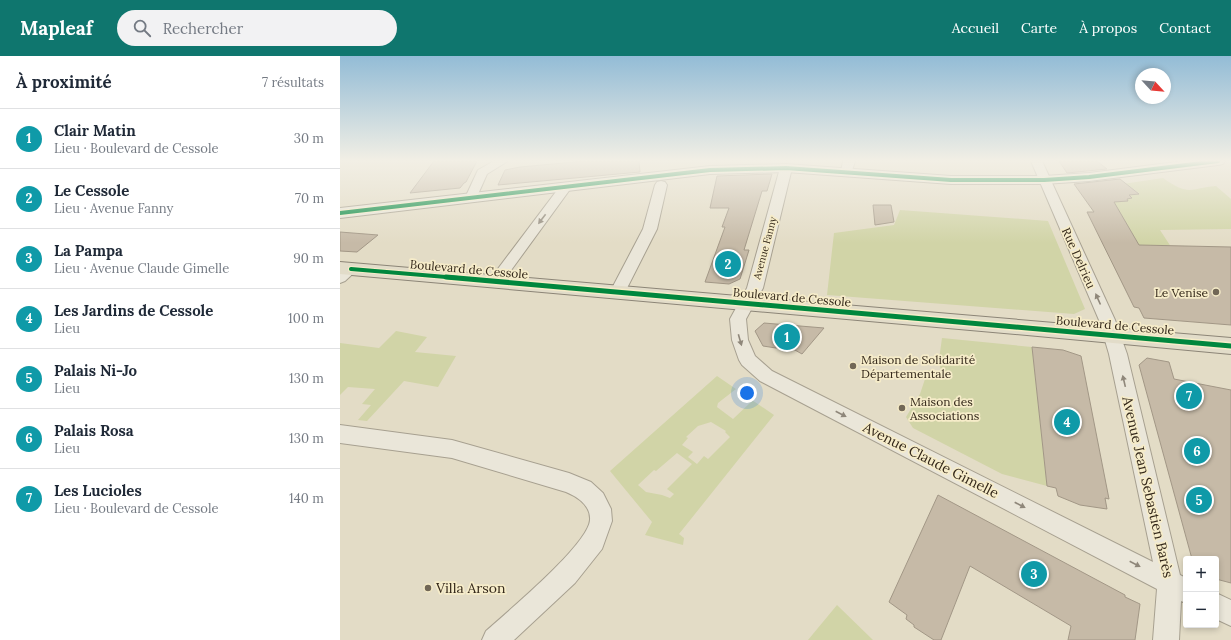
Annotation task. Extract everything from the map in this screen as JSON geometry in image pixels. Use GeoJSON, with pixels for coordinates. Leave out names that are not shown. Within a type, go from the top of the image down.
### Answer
{"type":"FeatureCollection","features":[{"type":"Feature","properties":{"kind":"main road","name":"Boulevard de Cessole"},"geometry":{"type":"LineString","coordinates":[[344,272],[496,281],[1231,346]]}},
{"type":"Feature","properties":{"kind":"street"},"geometry":{"type":"LineString","coordinates":[[471,198],[475,188]]}},
{"type":"Feature","properties":{"kind":"street"},"geometry":{"type":"LineString","coordinates":[[340,213],[563,188]]}},
{"type":"Feature","properties":{"kind":"street"},"geometry":{"type":"LineString","coordinates":[[496,281],[565,188]]}},
{"type":"Feature","properties":{"kind":"street"},"geometry":{"type":"LineString","coordinates":[[618,292],[650,229],[660,188]]}},
{"type":"Feature","properties":{"kind":"street","name":"Avenue Fanny"},"geometry":{"type":"LineString","coordinates":[[746,304],[755,288],[781,188]]}},
{"type":"Feature","properties":{"kind":"street","name":"Rue Delrieu"},"geometry":{"type":"LineString","coordinates":[[1048,188],[1108,320],[1113,335]]}},
{"type":"Feature","properties":{"kind":"street","name":"Avenue Claude Gimelle"},"geometry":{"type":"LineString","coordinates":[[746,304],[738,319],[740,340],[748,360],[766,376],[1178,587]]}},
{"type":"Feature","properties":{"kind":"street","name":"Avenue Jean Sebastien Barès"},"geometry":{"type":"LineString","coordinates":[[1113,335],[1178,587],[1166,640]]}},
{"type":"Feature","properties":{"kind":"street"},"geometry":{"type":"LineString","coordinates":[[340,434],[452,449],[569,483],[583,489],[595,500],[600,508],[601,521],[594,541],[566,574],[494,640]]}},
{"type":"Feature","properties":{"kind":"street"},"geometry":{"type":"LineString","coordinates":[[1219,607],[1231,613]]}},
{"type":"Feature","properties":{"kind":"green space"},"geometry":{"type":"Polygon","coordinates":[[[1132,188],[1181,188],[1190,190],[1219,188],[1231,199],[1231,229],[1160,230],[1205,299],[1165,296],[1113,201],[1128,201],[1127,199],[1132,198],[1129,195],[1139,193],[1132,188]]]}},
{"type":"Feature","properties":{"kind":"green space"},"geometry":{"type":"Polygon","coordinates":[[[900,210],[1048,221],[1085,309],[1074,314],[827,295],[834,233],[894,225],[900,210]]]}},
{"type":"Feature","properties":{"kind":"green space"},"geometry":{"type":"Polygon","coordinates":[[[396,331],[427,337],[415,352],[456,356],[438,387],[404,381],[367,421],[358,420],[371,405],[362,404],[375,389],[348,387],[340,395],[340,343],[379,348],[396,331]]]}},
{"type":"Feature","properties":{"kind":"green space"},"geometry":{"type":"Polygon","coordinates":[[[942,338],[1032,347],[1047,486],[1002,474],[913,428],[906,417],[920,394],[928,370],[941,372],[939,360],[942,338]]]}},
{"type":"Feature","properties":{"kind":"green space"},"geometry":{"type":"Polygon","coordinates":[[[717,376],[736,389],[774,415],[679,534],[684,538],[683,545],[645,535],[652,522],[610,471],[717,376]],[[736,389],[718,403],[717,407],[733,419],[752,401],[736,389]],[[711,422],[698,426],[686,437],[688,438],[682,445],[693,452],[688,457],[697,464],[704,456],[708,459],[730,437],[725,432],[726,431],[711,422]],[[677,453],[656,471],[654,470],[638,485],[646,492],[670,498],[674,494],[667,489],[692,464],[677,453]]]}},
{"type":"Feature","properties":{"kind":"green space"},"geometry":{"type":"Polygon","coordinates":[[[837,605],[873,640],[808,640],[837,605]]]}},
{"type":"Feature","properties":{"kind":"building"},"geometry":{"type":"Polygon","coordinates":[[[414,188],[457,188],[410,193],[414,188]]]}},
{"type":"Feature","properties":{"kind":"building"},"geometry":{"type":"Polygon","coordinates":[[[714,188],[768,188],[767,191],[762,191],[744,250],[749,250],[740,279],[729,284],[705,282],[725,227],[722,227],[729,208],[710,208],[714,188]]]}},
{"type":"Feature","properties":{"kind":"building"},"geometry":{"type":"Polygon","coordinates":[[[1077,188],[1132,188],[1139,194],[1129,195],[1132,198],[1127,199],[1128,201],[1114,202],[1139,245],[1231,247],[1231,325],[1144,318],[1139,308],[1134,307],[1087,212],[1094,212],[1077,188]]]}},
{"type":"Feature","properties":{"kind":"building"},"geometry":{"type":"Polygon","coordinates":[[[873,205],[891,205],[894,222],[875,225],[873,205]]]}},
{"type":"Feature","properties":{"kind":"building"},"geometry":{"type":"Polygon","coordinates":[[[340,232],[378,235],[357,252],[340,251],[340,232]]]}},
{"type":"Feature","properties":{"kind":"building"},"geometry":{"type":"Polygon","coordinates":[[[764,323],[824,328],[802,354],[786,345],[776,348],[763,346],[755,331],[764,323]]]}},
{"type":"Feature","properties":{"kind":"building"},"geometry":{"type":"Polygon","coordinates":[[[1032,347],[1063,350],[1081,356],[1109,499],[1105,498],[1107,509],[1080,505],[1058,496],[1056,488],[1047,486],[1032,347]]]}},
{"type":"Feature","properties":{"kind":"building"},"geometry":{"type":"Polygon","coordinates":[[[1147,358],[1169,362],[1174,379],[1231,390],[1231,583],[1219,580],[1219,556],[1191,556],[1139,365],[1147,358]]]}},
{"type":"Feature","properties":{"kind":"building"},"geometry":{"type":"Polygon","coordinates":[[[938,495],[1140,604],[1135,640],[1068,640],[1071,626],[970,566],[941,640],[934,640],[914,627],[914,625],[906,619],[907,615],[889,602],[938,495]]]}},
{"type":"Feature","properties":{"kind":"cycle path"},"geometry":{"type":"LineString","coordinates":[[340,213],[553,188]]}},
{"type":"Feature","properties":{"kind":"cycle path"},"geometry":{"type":"LineString","coordinates":[[351,269],[1231,346]]}},
{"type":"Feature","properties":{"kind":"place","name":"Le Cessole"},"geometry":{"type":"Point","coordinates":[728,264]}},
{"type":"Feature","properties":{"kind":"place","name":"Le Venise"},"geometry":{"type":"Point","coordinates":[1216,292]}},
{"type":"Feature","properties":{"kind":"place","name":"Clair Matin"},"geometry":{"type":"Point","coordinates":[787,337]}},
{"type":"Feature","properties":{"kind":"place","name":"Maison de Solidarité Départementale"},"geometry":{"type":"Point","coordinates":[853,366]}},
{"type":"Feature","properties":{"kind":"place","name":"Les Lucioles"},"geometry":{"type":"Point","coordinates":[1189,396]}},
{"type":"Feature","properties":{"kind":"place","name":"Maison des Associations"},"geometry":{"type":"Point","coordinates":[902,408]}},
{"type":"Feature","properties":{"kind":"place","name":"Les Jardins de Cessole"},"geometry":{"type":"Point","coordinates":[1067,422]}},
{"type":"Feature","properties":{"kind":"place","name":"Palais Rosa"},"geometry":{"type":"Point","coordinates":[1197,451]}},
{"type":"Feature","properties":{"kind":"place","name":"Palais Ni-Jo"},"geometry":{"type":"Point","coordinates":[1199,500]}},
{"type":"Feature","properties":{"kind":"place","name":"La Pampa"},"geometry":{"type":"Point","coordinates":[1034,574]}},
{"type":"Feature","properties":{"kind":"place","name":"Villa Arson"},"geometry":{"type":"Point","coordinates":[428,588]}}]}
